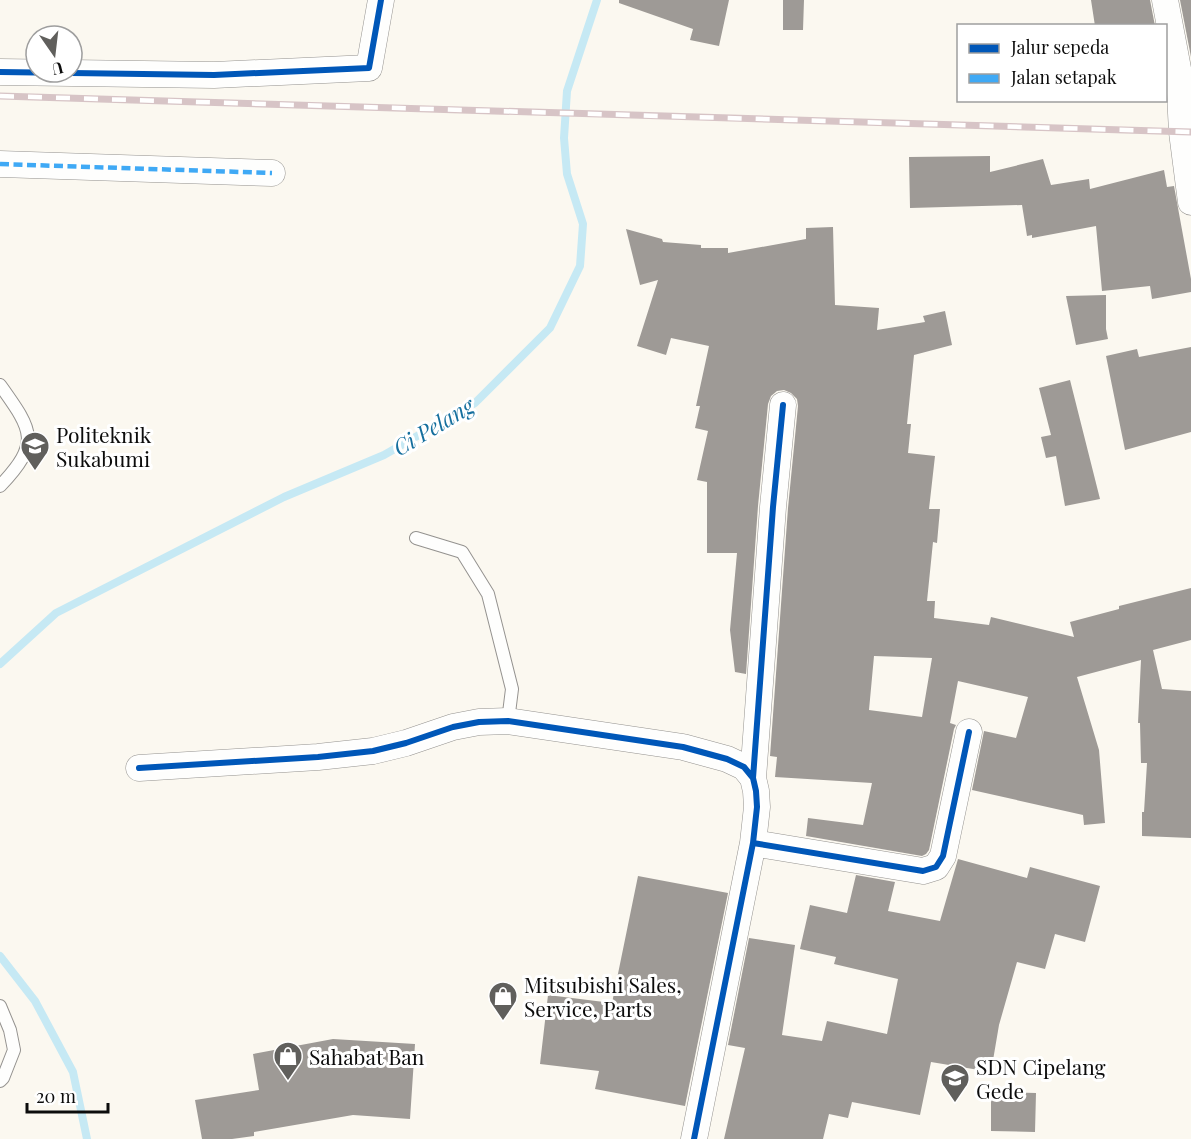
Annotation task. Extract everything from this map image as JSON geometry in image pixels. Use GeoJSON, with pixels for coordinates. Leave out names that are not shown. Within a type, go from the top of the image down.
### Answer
{"type":"FeatureCollection","features":[{"type":"Feature","properties":{"kind":"street"},"geometry":{"type":"LineString","coordinates":[[0,72],[214,75],[369,68],[381,0]]}},
{"type":"Feature","properties":{"kind":"street"},"geometry":{"type":"LineString","coordinates":[[1165,0],[1179,74],[1183,140],[1191,201]]}},
{"type":"Feature","properties":{"kind":"street"},"geometry":{"type":"LineString","coordinates":[[0,164],[272,173]]}},
{"type":"Feature","properties":{"kind":"street"},"geometry":{"type":"LineString","coordinates":[[694,1139],[753,843],[757,807],[753,778],[783,405]]}},
{"type":"Feature","properties":{"kind":"street"},"geometry":{"type":"LineString","coordinates":[[139,768],[318,758],[373,751],[406,743],[453,727],[479,722],[508,721],[683,747],[727,759],[744,768],[753,778]]}},
{"type":"Feature","properties":{"kind":"street"},"geometry":{"type":"LineString","coordinates":[[753,843],[923,872],[936,867],[944,856],[969,732]]}},
{"type":"Feature","properties":{"kind":"lane"},"geometry":{"type":"LineString","coordinates":[[0,385],[24,421],[28,435],[26,453],[0,486]]}},
{"type":"Feature","properties":{"kind":"lane"},"geometry":{"type":"LineString","coordinates":[[416,538],[462,552],[488,594],[512,688],[508,721]]}},
{"type":"Feature","properties":{"kind":"lane"},"geometry":{"type":"LineString","coordinates":[[0,1006],[10,1030],[14,1050],[0,1081]]}},
{"type":"Feature","properties":{"kind":"building"},"geometry":{"type":"Polygon","coordinates":[[[619,0],[729,0],[719,46],[690,40],[693,29],[619,3],[619,0]]]}},
{"type":"Feature","properties":{"kind":"building"},"geometry":{"type":"Polygon","coordinates":[[[783,0],[804,0],[803,30],[783,30],[783,0]]]}},
{"type":"Feature","properties":{"kind":"building"},"geometry":{"type":"Polygon","coordinates":[[[1091,0],[1150,0],[1155,24],[1095,24],[1091,0]]]}},
{"type":"Feature","properties":{"kind":"building"},"geometry":{"type":"Polygon","coordinates":[[[1180,0],[1191,0],[1191,57],[1180,0]]]}},
{"type":"Feature","properties":{"kind":"building"},"geometry":{"type":"Polygon","coordinates":[[[990,156],[990,172],[1043,159],[1051,185],[1089,179],[1090,189],[1164,170],[1167,187],[1174,186],[1191,279],[1191,292],[1152,299],[1150,286],[1102,291],[1096,226],[1032,238],[1032,235],[1027,236],[1022,205],[910,208],[909,157],[990,156]]]}},
{"type":"Feature","properties":{"kind":"building"},"geometry":{"type":"Polygon","coordinates":[[[833,227],[835,305],[879,308],[877,330],[925,322],[923,316],[945,311],[952,345],[914,355],[907,424],[911,424],[908,453],[935,456],[929,509],[940,509],[937,543],[933,542],[927,601],[935,601],[934,618],[989,625],[991,617],[1074,637],[1070,622],[1119,609],[1119,606],[1191,588],[1191,640],[1153,650],[1162,689],[1191,691],[1191,838],[1142,836],[1147,763],[1141,763],[1140,723],[1138,723],[1141,660],[1077,677],[1099,750],[1105,823],[1084,825],[1083,815],[972,790],[984,731],[1016,738],[1028,697],[958,681],[950,723],[956,725],[929,850],[926,854],[922,856],[806,836],[808,818],[863,825],[872,783],[775,777],[777,757],[770,756],[797,399],[784,390],[777,391],[771,396],[768,404],[746,674],[735,672],[730,630],[737,553],[707,553],[707,482],[697,480],[708,431],[695,428],[700,406],[696,406],[709,346],[671,338],[666,355],[637,346],[658,280],[640,285],[626,229],[662,239],[663,242],[701,245],[701,248],[728,248],[728,253],[806,239],[806,228],[833,227]],[[874,656],[869,710],[922,717],[932,658],[874,656]]]}},
{"type":"Feature","properties":{"kind":"building"},"geometry":{"type":"Polygon","coordinates":[[[1106,295],[1108,339],[1076,345],[1066,296],[1106,295]]]}},
{"type":"Feature","properties":{"kind":"building"},"geometry":{"type":"Polygon","coordinates":[[[1191,347],[1191,432],[1125,450],[1106,356],[1137,349],[1139,357],[1191,347]]]}},
{"type":"Feature","properties":{"kind":"building"},"geometry":{"type":"Polygon","coordinates":[[[1070,380],[1100,499],[1065,506],[1056,456],[1046,458],[1041,437],[1051,435],[1039,388],[1070,380]]]}},
{"type":"Feature","properties":{"kind":"building"},"geometry":{"type":"Polygon","coordinates":[[[958,859],[1027,878],[1030,867],[1100,886],[1085,942],[1055,934],[1045,969],[1017,962],[999,1025],[991,1072],[931,1062],[920,1115],[852,1102],[848,1118],[829,1114],[823,1139],[724,1139],[745,1048],[728,1045],[749,938],[795,945],[782,1035],[822,1041],[827,1021],[887,1034],[898,979],[834,964],[836,957],[800,949],[810,905],[847,913],[856,875],[895,882],[888,911],[940,921],[958,859]]]}},
{"type":"Feature","properties":{"kind":"building"},"geometry":{"type":"Polygon","coordinates":[[[638,876],[728,893],[685,1106],[595,1089],[599,1071],[540,1064],[548,995],[612,1003],[638,876]]]}},
{"type":"Feature","properties":{"kind":"building"},"geometry":{"type":"Polygon","coordinates":[[[333,1039],[415,1044],[410,1119],[353,1115],[254,1132],[254,1136],[202,1139],[195,1100],[259,1090],[253,1054],[333,1039]]]}},
{"type":"Feature","properties":{"kind":"building"},"geometry":{"type":"Polygon","coordinates":[[[991,1092],[1036,1093],[1035,1132],[991,1131],[991,1092]]]}},
{"type":"Feature","properties":{"kind":"waterway","name":"Ci Pelang"},"geometry":{"type":"LineString","coordinates":[[0,664],[56,613],[284,497],[384,455],[475,403],[550,328],[580,266],[583,224],[567,174],[564,138],[567,91],[597,0]]}},
{"type":"Feature","properties":{"kind":"waterway","name":"Ci Pelang"},"geometry":{"type":"LineString","coordinates":[[0,956],[35,1001],[73,1072],[87,1139]]}},
{"type":"Feature","properties":{"kind":"railway"},"geometry":{"type":"LineString","coordinates":[[0,96],[1191,132]]}},
{"type":"Feature","properties":{"kind":"marked path"},"geometry":{"type":"LineString","coordinates":[[0,164],[272,173]]}},
{"type":"Feature","properties":{"kind":"cycle path"},"geometry":{"type":"LineString","coordinates":[[0,72],[214,75],[369,68],[381,0]]}},
{"type":"Feature","properties":{"kind":"cycle path"},"geometry":{"type":"LineString","coordinates":[[753,778],[783,405]]}},
{"type":"Feature","properties":{"kind":"cycle path"},"geometry":{"type":"LineString","coordinates":[[139,768],[318,757],[373,751],[406,743],[453,727],[479,722],[508,721],[683,747],[727,759],[744,767],[753,778],[756,791],[757,807],[753,843],[694,1139]]}},
{"type":"Feature","properties":{"kind":"cycle path"},"geometry":{"type":"LineString","coordinates":[[753,843],[923,871],[936,867],[943,856],[969,732]]}},
{"type":"Feature","properties":{"kind":"place","name":"Politeknik Sukabumi"},"geometry":{"type":"Point","coordinates":[35,472]}},
{"type":"Feature","properties":{"kind":"place","name":"Mitsubishi Sales, Service, Parts"},"geometry":{"type":"Point","coordinates":[503,1022]}},
{"type":"Feature","properties":{"kind":"place","name":"Sahabat Ban"},"geometry":{"type":"Point","coordinates":[288,1082]}},
{"type":"Feature","properties":{"kind":"place","name":"SDN Cipelang Gede"},"geometry":{"type":"Point","coordinates":[955,1104]}}]}
